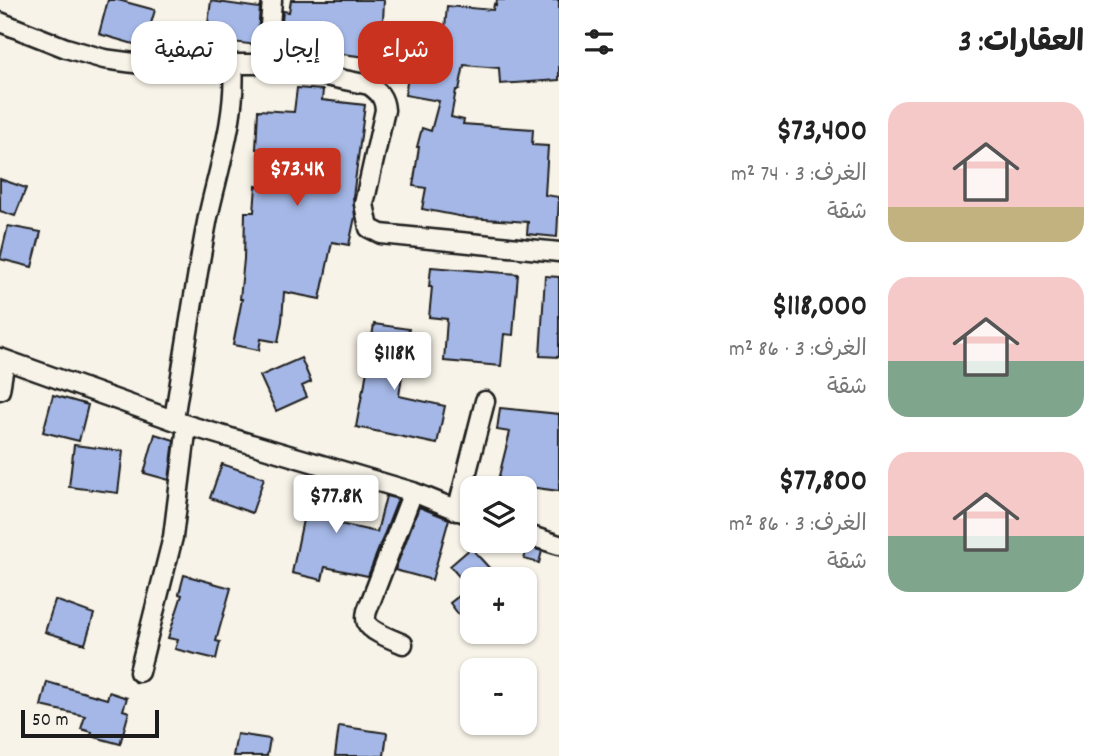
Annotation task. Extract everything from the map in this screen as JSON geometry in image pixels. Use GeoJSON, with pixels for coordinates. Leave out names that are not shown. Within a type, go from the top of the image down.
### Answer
{"type":"FeatureCollection","features":[{"type":"Feature","properties":{"kind":"street"},"geometry":{"type":"LineString","coordinates":[[270,21],[272,0]]}},
{"type":"Feature","properties":{"kind":"street"},"geometry":{"type":"LineString","coordinates":[[0,22],[66,48],[104,59],[131,63]]}},
{"type":"Feature","properties":{"kind":"street"},"geometry":{"type":"LineString","coordinates":[[344,80],[369,85],[379,92],[384,101],[385,110],[364,204],[369,228],[381,234],[559,252]]}},
{"type":"Feature","properties":{"kind":"street"},"geometry":{"type":"LineString","coordinates":[[139,672],[177,517],[181,422],[208,221],[227,133],[233,84]]}},
{"type":"Feature","properties":{"kind":"street"},"geometry":{"type":"LineString","coordinates":[[0,390],[3,359],[181,422],[413,492],[460,511]]}},
{"type":"Feature","properties":{"kind":"street"},"geometry":{"type":"LineString","coordinates":[[472,476],[485,401]]}},
{"type":"Feature","properties":{"kind":"street"},"geometry":{"type":"LineString","coordinates":[[403,644],[373,631],[367,625],[366,619],[413,492]]}},
{"type":"Feature","properties":{"kind":"street"},"geometry":{"type":"LineString","coordinates":[[537,538],[559,545]]}},
{"type":"Feature","properties":{"kind":"building"},"geometry":{"type":"Polygon","coordinates":[[[108,0],[155,10],[152,21],[131,21],[131,43],[99,34],[108,0]]]}},
{"type":"Feature","properties":{"kind":"building"},"geometry":{"type":"Polygon","coordinates":[[[291,0],[384,0],[383,21],[358,21],[358,56],[344,54],[344,21],[282,21],[283,11],[289,12],[291,0]]]}},
{"type":"Feature","properties":{"kind":"building"},"geometry":{"type":"Polygon","coordinates":[[[497,0],[559,0],[559,80],[500,84],[499,68],[464,65],[451,117],[464,120],[463,124],[533,129],[532,145],[548,146],[545,195],[559,197],[557,237],[527,234],[528,222],[469,218],[422,209],[426,188],[413,186],[417,147],[422,128],[431,131],[439,101],[405,95],[407,84],[453,84],[453,21],[446,21],[447,6],[493,10],[497,0]]]}},
{"type":"Feature","properties":{"kind":"building"},"geometry":{"type":"Polygon","coordinates":[[[211,1],[260,8],[259,21],[251,21],[251,44],[237,43],[237,21],[208,21],[211,1]]]}},
{"type":"Feature","properties":{"kind":"building"},"geometry":{"type":"Polygon","coordinates":[[[297,88],[323,90],[322,100],[365,105],[353,197],[355,217],[349,245],[332,242],[320,299],[284,292],[278,342],[261,339],[259,350],[233,345],[242,299],[245,212],[254,212],[256,186],[261,187],[264,150],[256,149],[258,110],[294,112],[297,88]]]}},
{"type":"Feature","properties":{"kind":"building"},"geometry":{"type":"Polygon","coordinates":[[[0,179],[26,188],[15,216],[0,211],[0,179]]]}},
{"type":"Feature","properties":{"kind":"building"},"geometry":{"type":"Polygon","coordinates":[[[8,226],[41,232],[32,267],[0,259],[8,226]]]}},
{"type":"Feature","properties":{"kind":"building"},"geometry":{"type":"Polygon","coordinates":[[[431,267],[518,274],[513,335],[504,334],[501,366],[444,361],[447,319],[429,317],[431,267]]]}},
{"type":"Feature","properties":{"kind":"building"},"geometry":{"type":"Polygon","coordinates":[[[545,276],[559,277],[559,357],[540,356],[545,276]]]}},
{"type":"Feature","properties":{"kind":"building"},"geometry":{"type":"Polygon","coordinates":[[[374,324],[409,329],[399,396],[445,406],[437,444],[356,427],[374,324]]]}},
{"type":"Feature","properties":{"kind":"building"},"geometry":{"type":"Polygon","coordinates":[[[301,358],[311,382],[302,386],[307,397],[276,411],[260,376],[301,358]]]}},
{"type":"Feature","properties":{"kind":"building"},"geometry":{"type":"Polygon","coordinates":[[[53,395],[88,405],[79,441],[43,432],[53,395]]]}},
{"type":"Feature","properties":{"kind":"building"},"geometry":{"type":"Polygon","coordinates":[[[500,408],[559,414],[559,491],[537,488],[537,476],[499,476],[510,432],[497,430],[500,408]]]}},
{"type":"Feature","properties":{"kind":"building"},"geometry":{"type":"Polygon","coordinates":[[[155,434],[174,440],[169,480],[144,473],[155,434]]]}},
{"type":"Feature","properties":{"kind":"building"},"geometry":{"type":"Polygon","coordinates":[[[74,445],[123,451],[118,493],[69,487],[74,445]]]}},
{"type":"Feature","properties":{"kind":"building"},"geometry":{"type":"Polygon","coordinates":[[[222,464],[264,478],[252,513],[210,498],[222,464]]]}},
{"type":"Feature","properties":{"kind":"building"},"geometry":{"type":"Polygon","coordinates":[[[312,476],[343,483],[335,523],[377,532],[386,496],[398,499],[368,576],[325,567],[322,580],[292,573],[312,476]]]}},
{"type":"Feature","properties":{"kind":"building"},"geometry":{"type":"Polygon","coordinates":[[[419,507],[449,519],[432,580],[395,570],[419,507]]]}},
{"type":"Feature","properties":{"kind":"building"},"geometry":{"type":"Polygon","coordinates":[[[542,551],[539,563],[524,559],[526,553],[542,551]]]}},
{"type":"Feature","properties":{"kind":"building"},"geometry":{"type":"Polygon","coordinates":[[[465,553],[476,553],[488,567],[460,567],[460,578],[450,566],[465,553]]]}},
{"type":"Feature","properties":{"kind":"building"},"geometry":{"type":"Polygon","coordinates":[[[184,575],[231,588],[216,641],[220,642],[216,659],[175,649],[178,640],[168,638],[182,595],[179,594],[184,575]]]}},
{"type":"Feature","properties":{"kind":"building"},"geometry":{"type":"Polygon","coordinates":[[[460,595],[460,616],[450,603],[460,595]]]}},
{"type":"Feature","properties":{"kind":"building"},"geometry":{"type":"Polygon","coordinates":[[[55,600],[94,614],[85,644],[45,632],[55,600]]]}},
{"type":"Feature","properties":{"kind":"building"},"geometry":{"type":"Polygon","coordinates":[[[47,682],[107,699],[109,692],[127,698],[123,710],[129,712],[120,744],[91,736],[92,732],[81,729],[85,716],[41,706],[47,682]]]}},
{"type":"Feature","properties":{"kind":"building"},"geometry":{"type":"Polygon","coordinates":[[[339,726],[387,733],[384,756],[335,756],[339,726]]]}},
{"type":"Feature","properties":{"kind":"building"},"geometry":{"type":"Polygon","coordinates":[[[237,734],[270,739],[267,756],[233,756],[237,734]]]}}]}
